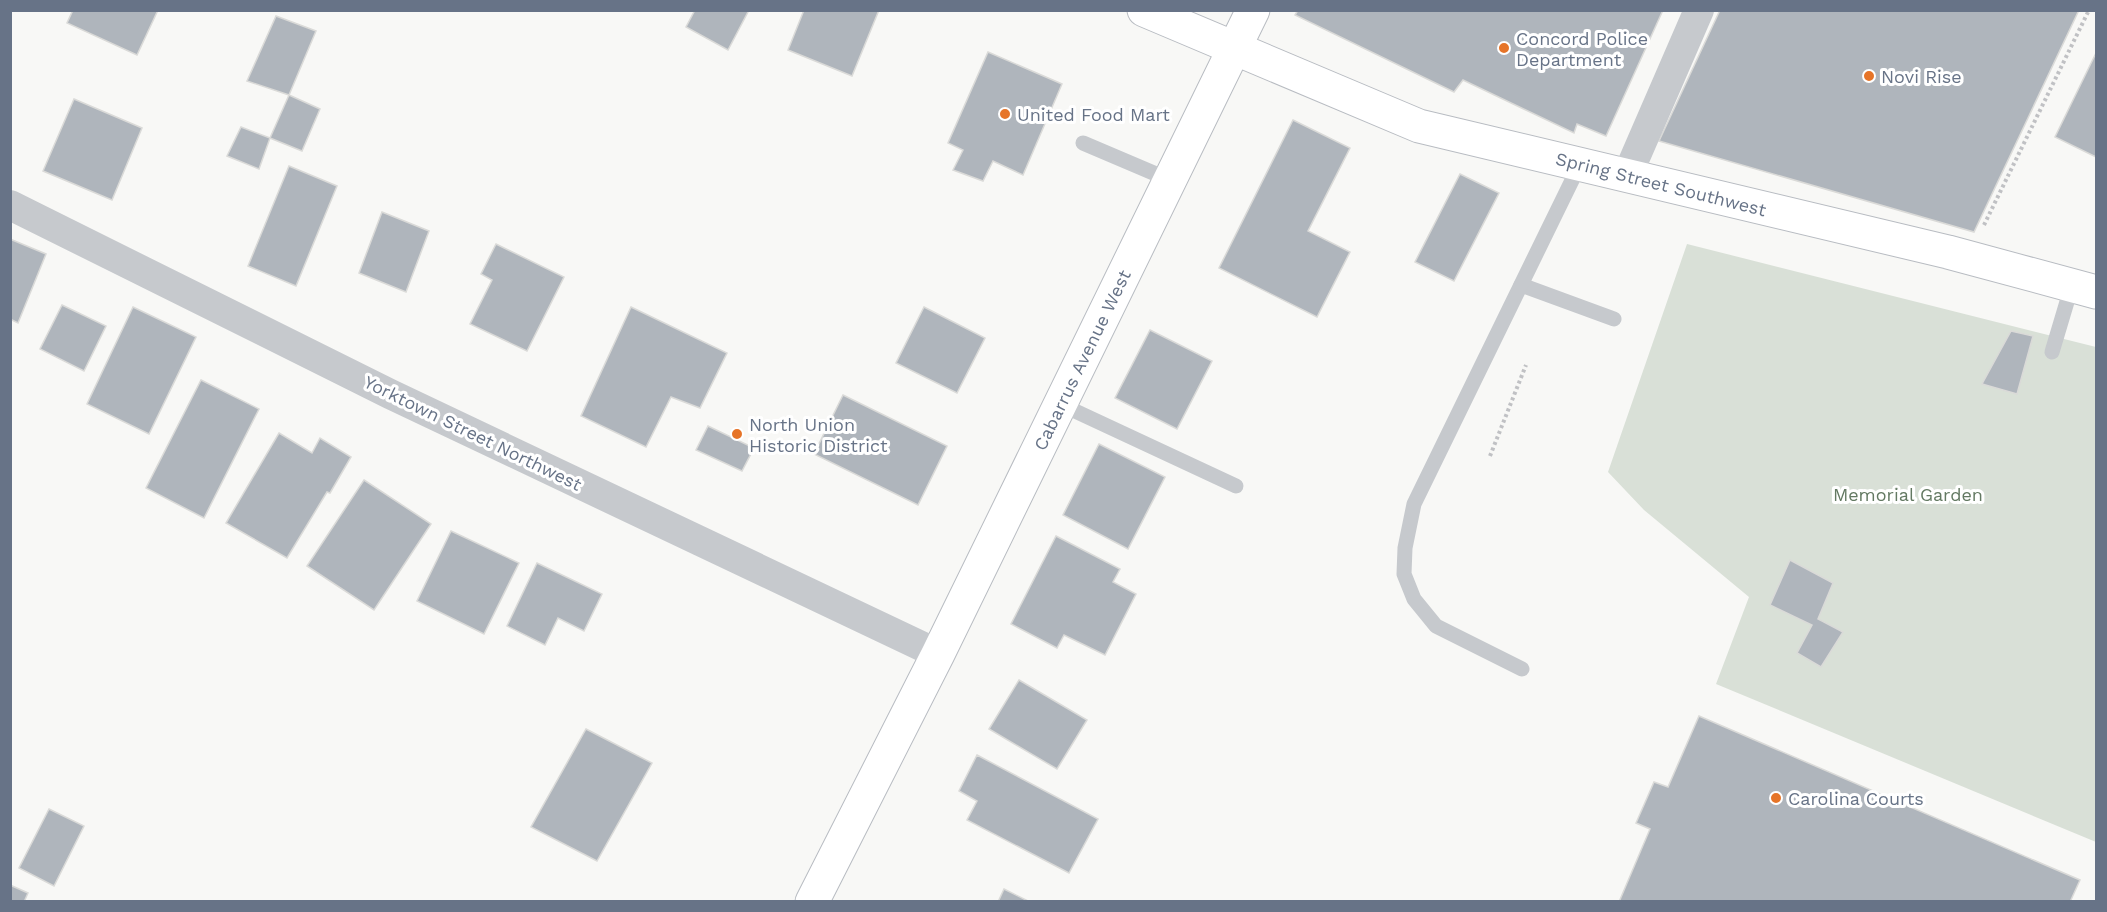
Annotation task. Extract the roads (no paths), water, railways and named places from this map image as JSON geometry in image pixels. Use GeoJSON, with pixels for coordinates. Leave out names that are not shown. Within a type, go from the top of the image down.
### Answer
{"type":"FeatureCollection","features":[{"type":"Feature","properties":{"kind":"main road","name":"Spring Street Southwest"},"geometry":{"type":"LineString","coordinates":[[1144,10],[1419,126],[1948,252],[2084,289]]}},
{"type":"Feature","properties":{"kind":"main road","name":"Cabarrus Avenue West"},"geometry":{"type":"LineString","coordinates":[[812,902],[938,654],[1253,10]]}},
{"type":"Feature","properties":{"kind":"street"},"geometry":{"type":"LineString","coordinates":[[1627,176],[1699,10]]}},
{"type":"Feature","properties":{"kind":"street","name":"Yorktown Street Northwest"},"geometry":{"type":"LineString","coordinates":[[10,205],[390,394],[938,654]]}},
{"type":"Feature","properties":{"kind":"lane"},"geometry":{"type":"LineString","coordinates":[[1083,143],[1170,180]]}},
{"type":"Feature","properties":{"kind":"lane"},"geometry":{"type":"LineString","coordinates":[[1522,669],[1436,626],[1414,599],[1404,574],[1405,548],[1414,504],[1580,164]]}},
{"type":"Feature","properties":{"kind":"lane"},"geometry":{"type":"LineString","coordinates":[[1521,285],[1614,320]]}},
{"type":"Feature","properties":{"kind":"lane"},"geometry":{"type":"LineString","coordinates":[[2052,352],[2084,289]]}},
{"type":"Feature","properties":{"kind":"lane"},"geometry":{"type":"LineString","coordinates":[[1060,404],[1236,486]]}},
{"type":"Feature","properties":{"kind":"place","name":"Concord Police Department"},"geometry":{"type":"Point","coordinates":[1504,48]}},
{"type":"Feature","properties":{"kind":"place","name":"Novi Rise"},"geometry":{"type":"Point","coordinates":[1869,76]}},
{"type":"Feature","properties":{"kind":"place","name":"United Food Mart"},"geometry":{"type":"Point","coordinates":[1005,114]}},
{"type":"Feature","properties":{"kind":"place","name":"North Union Historic District"},"geometry":{"type":"Point","coordinates":[737,434]}},
{"type":"Feature","properties":{"kind":"place","name":"Carolina Courts"},"geometry":{"type":"Point","coordinates":[1776,798]}},
{"type":"Feature","properties":{"kind":"park label","name":"Memorial Garden"},"geometry":{"type":"Point","coordinates":[1908,494]}}]}
